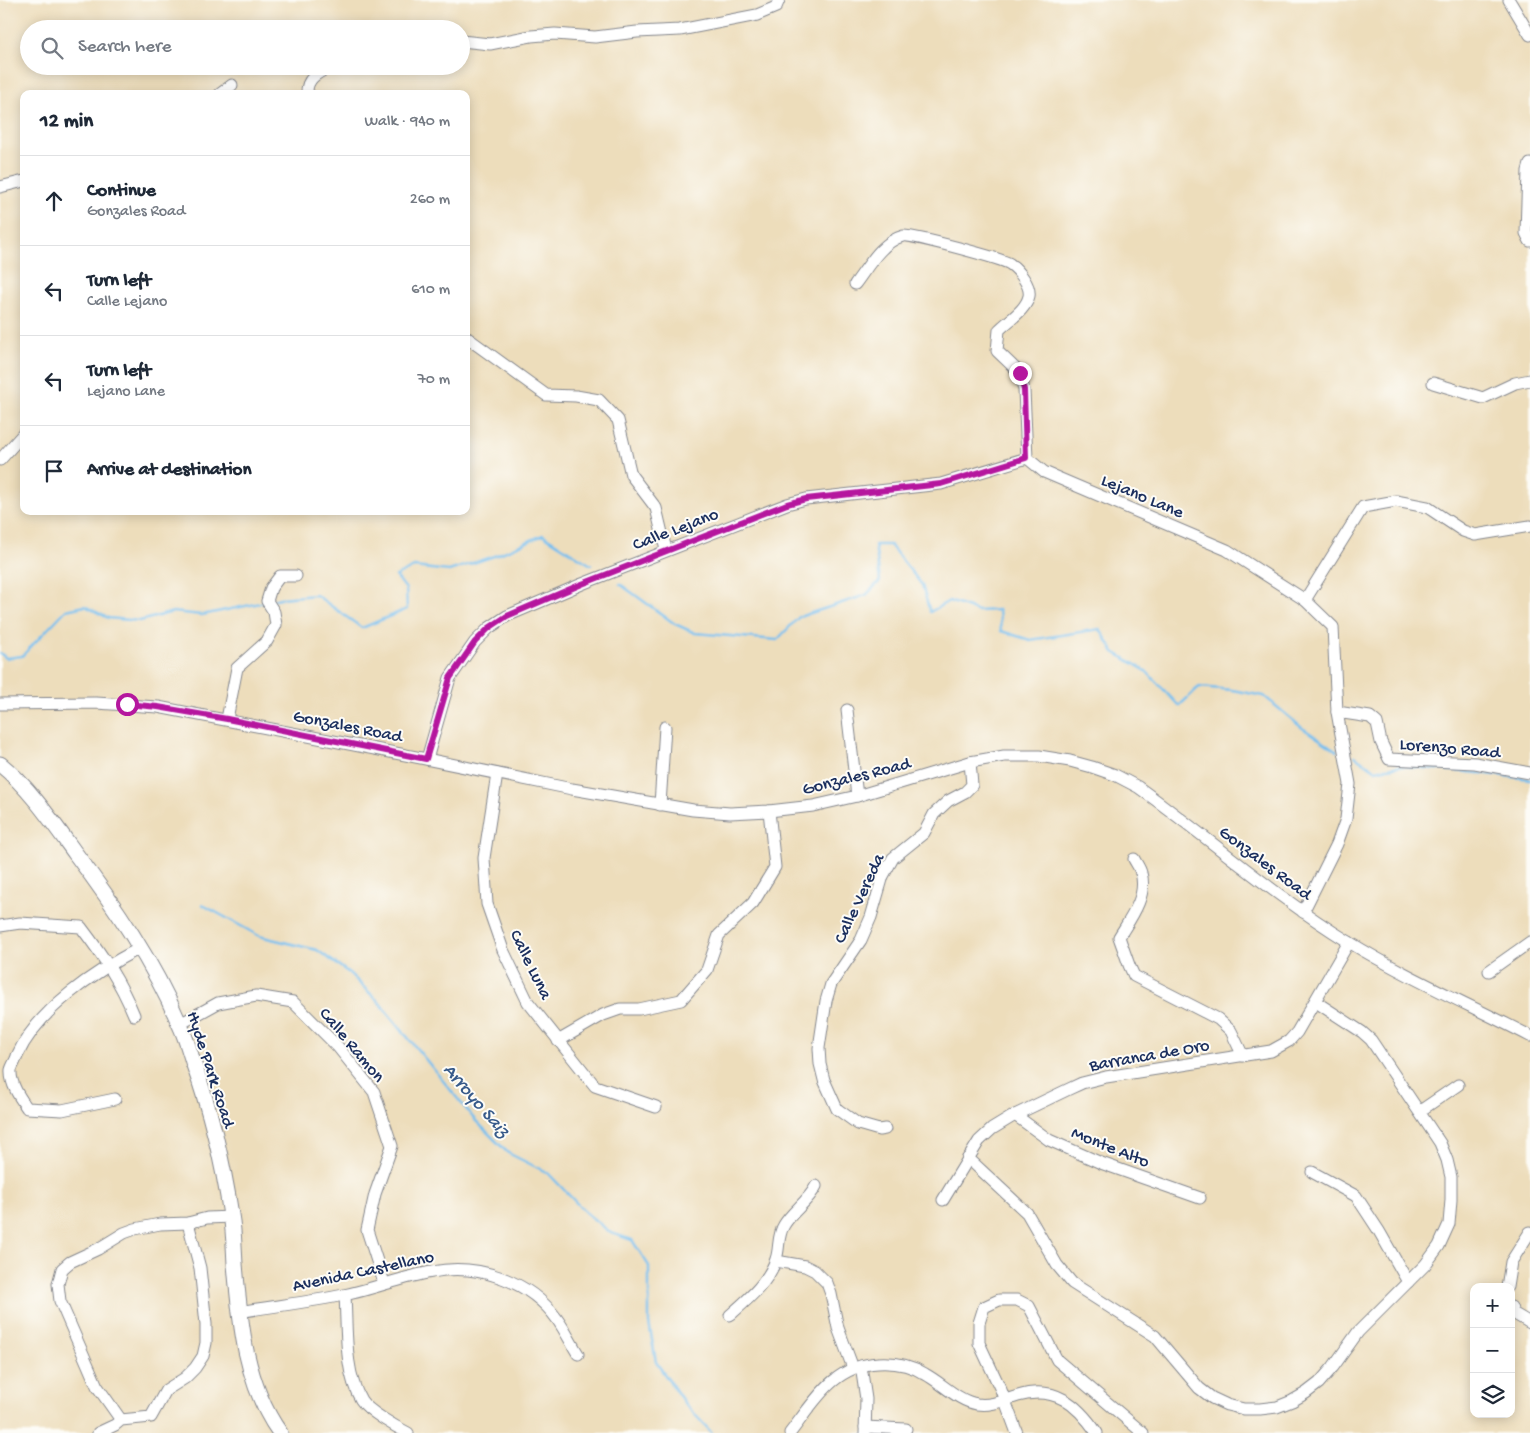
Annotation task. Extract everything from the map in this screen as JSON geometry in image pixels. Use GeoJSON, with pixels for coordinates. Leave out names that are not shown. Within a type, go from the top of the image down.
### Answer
{"type":"FeatureCollection","features":[{"type":"Feature","properties":{"kind":"main road","name":"Hyde Park Road"},"geometry":{"type":"LineString","coordinates":[[0,764],[47,814],[108,897],[140,948],[180,1024],[208,1103],[221,1160],[232,1217],[239,1312],[246,1356],[260,1397],[280,1433]]}},
{"type":"Feature","properties":{"kind":"street"},"geometry":{"type":"LineString","coordinates":[[470,42],[490,44],[531,36],[555,34],[595,37],[637,32],[680,30],[757,15],[776,7],[779,0]]}},
{"type":"Feature","properties":{"kind":"street"},"geometry":{"type":"LineString","coordinates":[[1509,0],[1530,34]]}},
{"type":"Feature","properties":{"kind":"street"},"geometry":{"type":"LineString","coordinates":[[307,90],[312,77],[316,75]]}},
{"type":"Feature","properties":{"kind":"street"},"geometry":{"type":"LineString","coordinates":[[225,90],[232,85]]}},
{"type":"Feature","properties":{"kind":"street"},"geometry":{"type":"LineString","coordinates":[[1530,164],[1528,171],[1526,233],[1530,241]]}},
{"type":"Feature","properties":{"kind":"street"},"geometry":{"type":"LineString","coordinates":[[0,188],[20,182]]}},
{"type":"Feature","properties":{"kind":"street"},"geometry":{"type":"LineString","coordinates":[[854,284],[882,248],[904,236],[927,239],[1010,264],[1029,285],[1029,296],[1023,308],[999,330],[997,351],[1020,373],[1024,390],[1026,458]]}},
{"type":"Feature","properties":{"kind":"street"},"geometry":{"type":"LineString","coordinates":[[470,340],[546,395],[576,396],[598,400],[618,420],[630,475],[656,508],[666,550]]}},
{"type":"Feature","properties":{"kind":"street"},"geometry":{"type":"LineString","coordinates":[[1433,383],[1483,398],[1515,383],[1530,380]]}},
{"type":"Feature","properties":{"kind":"street"},"geometry":{"type":"LineString","coordinates":[[0,460],[20,437]]}},
{"type":"Feature","properties":{"kind":"street","name":"Calle Lejano"},"geometry":{"type":"LineString","coordinates":[[426,759],[450,678],[475,642],[489,628],[517,612],[666,550],[759,514],[806,499],[941,484],[1026,458]]}},
{"type":"Feature","properties":{"kind":"street","name":"Lejano Lane"},"geometry":{"type":"LineString","coordinates":[[1026,458],[1044,472],[1227,550],[1305,600],[1333,628],[1337,712],[1350,784],[1346,819],[1334,852],[1304,912]]}},
{"type":"Feature","properties":{"kind":"street"},"geometry":{"type":"LineString","coordinates":[[1305,600],[1363,507],[1396,501],[1427,507],[1463,531],[1475,535],[1530,526]]}},
{"type":"Feature","properties":{"kind":"street"},"geometry":{"type":"LineString","coordinates":[[227,719],[237,668],[267,641],[276,625],[274,612],[267,601],[271,588],[280,576],[296,576]]}},
{"type":"Feature","properties":{"kind":"street","name":"Gonzales Road"},"geometry":{"type":"LineString","coordinates":[[0,704],[127,704],[158,707],[660,805],[693,810],[730,812],[769,811],[813,806],[857,796],[970,762],[1004,756],[1039,756],[1070,761],[1115,775],[1138,787],[1304,912],[1350,942],[1391,966],[1530,1036]]}},
{"type":"Feature","properties":{"kind":"street"},"geometry":{"type":"LineString","coordinates":[[847,710],[857,796]]}},
{"type":"Feature","properties":{"kind":"street","name":"Lorenzo Road"},"geometry":{"type":"LineString","coordinates":[[1337,712],[1370,717],[1377,723],[1381,742],[1389,759],[1475,763],[1530,773]]}},
{"type":"Feature","properties":{"kind":"street"},"geometry":{"type":"LineString","coordinates":[[660,805],[665,728]]}},
{"type":"Feature","properties":{"kind":"street","name":"Calle Vereda"},"geometry":{"type":"LineString","coordinates":[[884,1129],[878,1130],[858,1124],[836,1109],[824,1080],[820,1064],[819,1048],[826,1001],[831,984],[861,940],[872,917],[883,876],[893,858],[924,833],[934,814],[948,801],[972,786],[970,762]]}},
{"type":"Feature","properties":{"kind":"street","name":"Calle Luna"},"geometry":{"type":"LineString","coordinates":[[497,774],[484,858],[487,904],[503,950],[528,1002],[595,1086],[656,1107]]}},
{"type":"Feature","properties":{"kind":"street"},"geometry":{"type":"LineString","coordinates":[[558,1041],[603,1015],[620,1009],[639,1009],[681,1000],[707,970],[719,935],[753,903],[775,867],[769,811]]}},
{"type":"Feature","properties":{"kind":"street"},"geometry":{"type":"LineString","coordinates":[[1134,859],[1142,874],[1142,893],[1134,912],[1119,937],[1134,976],[1218,1019],[1231,1031],[1243,1056]]}},
{"type":"Feature","properties":{"kind":"street"},"geometry":{"type":"LineString","coordinates":[[0,926],[20,923],[81,927],[109,964],[126,995],[134,1015]]}},
{"type":"Feature","properties":{"kind":"street","name":"Barranca de Oro"},"geometry":{"type":"LineString","coordinates":[[943,1200],[979,1141],[992,1129],[1015,1115],[1069,1089],[1094,1079],[1271,1051],[1289,1041],[1316,1002],[1350,942]]}},
{"type":"Feature","properties":{"kind":"street"},"geometry":{"type":"LineString","coordinates":[[1489,971],[1530,942]]}},
{"type":"Feature","properties":{"kind":"street"},"geometry":{"type":"LineString","coordinates":[[115,1099],[62,1110],[28,1108],[16,1091],[11,1070],[22,1047],[51,1009],[109,964],[140,948]]}},
{"type":"Feature","properties":{"kind":"street","name":"Calle Ramon"},"geometry":{"type":"LineString","coordinates":[[180,1024],[218,1003],[256,996],[293,1002],[338,1047],[374,1092],[392,1146],[375,1194],[366,1230],[384,1283]]}},
{"type":"Feature","properties":{"kind":"street"},"geometry":{"type":"LineString","coordinates":[[968,1158],[1027,1213],[1057,1265],[1072,1283],[1155,1336],[1199,1388],[1212,1398],[1227,1405],[1244,1409],[1276,1407],[1292,1402],[1319,1383],[1358,1332],[1408,1282],[1439,1246],[1449,1224],[1451,1200],[1451,1177],[1447,1160],[1440,1143],[1420,1111],[1370,1040],[1362,1032],[1316,1002]]}},
{"type":"Feature","properties":{"kind":"street"},"geometry":{"type":"LineString","coordinates":[[1420,1111],[1458,1085]]}},
{"type":"Feature","properties":{"kind":"street","name":"Monte Alto"},"geometry":{"type":"LineString","coordinates":[[1015,1115],[1049,1140],[1101,1163],[1200,1198]]}},
{"type":"Feature","properties":{"kind":"street"},"geometry":{"type":"LineString","coordinates":[[1312,1172],[1356,1196],[1379,1231],[1408,1282]]}},
{"type":"Feature","properties":{"kind":"street"},"geometry":{"type":"LineString","coordinates":[[730,1315],[761,1285],[776,1261],[782,1227],[788,1218],[810,1196],[816,1186]]}},
{"type":"Feature","properties":{"kind":"street"},"geometry":{"type":"LineString","coordinates":[[121,1420],[97,1386],[60,1301],[58,1284],[60,1273],[70,1262],[98,1249],[129,1231],[160,1224],[188,1223],[207,1218],[232,1217]]}},
{"type":"Feature","properties":{"kind":"street"},"geometry":{"type":"LineString","coordinates":[[98,1433],[121,1420],[151,1418],[166,1390],[190,1374],[199,1362],[205,1349],[207,1336],[200,1268],[188,1223]]}},
{"type":"Feature","properties":{"kind":"street"},"geometry":{"type":"LineString","coordinates":[[1508,1283],[1511,1262],[1530,1232]]}},
{"type":"Feature","properties":{"kind":"street"},"geometry":{"type":"LineString","coordinates":[[776,1261],[805,1266],[815,1271],[824,1279],[829,1288],[838,1328],[857,1367],[866,1392],[865,1430],[906,1429]]}},
{"type":"Feature","properties":{"kind":"street","name":"Avenida Castellano"},"geometry":{"type":"LineString","coordinates":[[239,1312],[345,1295],[434,1271],[474,1270],[504,1278],[532,1293],[556,1318],[578,1354]]}},
{"type":"Feature","properties":{"kind":"street"},"geometry":{"type":"LineString","coordinates":[[345,1295],[350,1375],[362,1401],[391,1424],[408,1433]]}},
{"type":"Feature","properties":{"kind":"street"},"geometry":{"type":"LineString","coordinates":[[1017,1433],[1005,1400],[979,1343],[979,1323],[984,1307],[999,1300],[1017,1300],[1029,1306],[1057,1360],[1143,1433]]}},
{"type":"Feature","properties":{"kind":"street"},"geometry":{"type":"LineString","coordinates":[[1515,1314],[1530,1324]]}},
{"type":"Feature","properties":{"kind":"street"},"geometry":{"type":"LineString","coordinates":[[790,1433],[826,1386],[841,1374],[857,1367],[886,1362],[902,1364],[925,1374],[972,1403],[985,1405],[1033,1393],[1059,1398],[1078,1409],[1097,1433]]}},
{"type":"Feature","properties":{"kind":"waterway"},"geometry":{"type":"LineString","coordinates":[[270,601],[280,598],[316,595],[362,628],[407,609],[406,589],[396,576],[414,567],[449,571],[497,555],[543,535],[591,565]]}},
{"type":"Feature","properties":{"kind":"waterway"},"geometry":{"type":"LineString","coordinates":[[620,584],[675,624],[695,633],[777,640],[799,617],[866,595],[880,581],[875,545],[890,545],[922,585],[930,612],[949,601],[977,611],[999,610],[1001,631],[1030,640],[1100,629],[1114,652],[1146,671],[1179,706],[1199,687],[1232,690],[1264,696],[1301,727],[1337,751]]}},
{"type":"Feature","properties":{"kind":"waterway"},"geometry":{"type":"LineString","coordinates":[[0,653],[6,658],[22,656],[66,610],[85,606],[108,618],[140,621],[173,612],[202,615],[265,602]]}},
{"type":"Feature","properties":{"kind":"waterway"},"geometry":{"type":"LineString","coordinates":[[1355,756],[1375,770],[1400,766],[1530,779]]}},
{"type":"Feature","properties":{"kind":"waterway","name":"Arroyo Saiz"},"geometry":{"type":"LineString","coordinates":[[203,905],[259,936],[317,950],[349,973],[378,1001],[475,1120],[508,1153],[548,1173],[585,1212],[611,1233],[632,1240],[649,1266],[649,1323],[656,1362],[685,1404],[712,1433]]}},
{"type":"Feature","properties":{"kind":"route"},"geometry":{"type":"LineString","coordinates":[[127,704],[158,707],[227,719],[426,759],[450,678],[475,642],[489,628],[507,616],[666,550],[787,504],[806,499],[941,484],[1026,458],[1024,390],[1020,373]]}}]}
